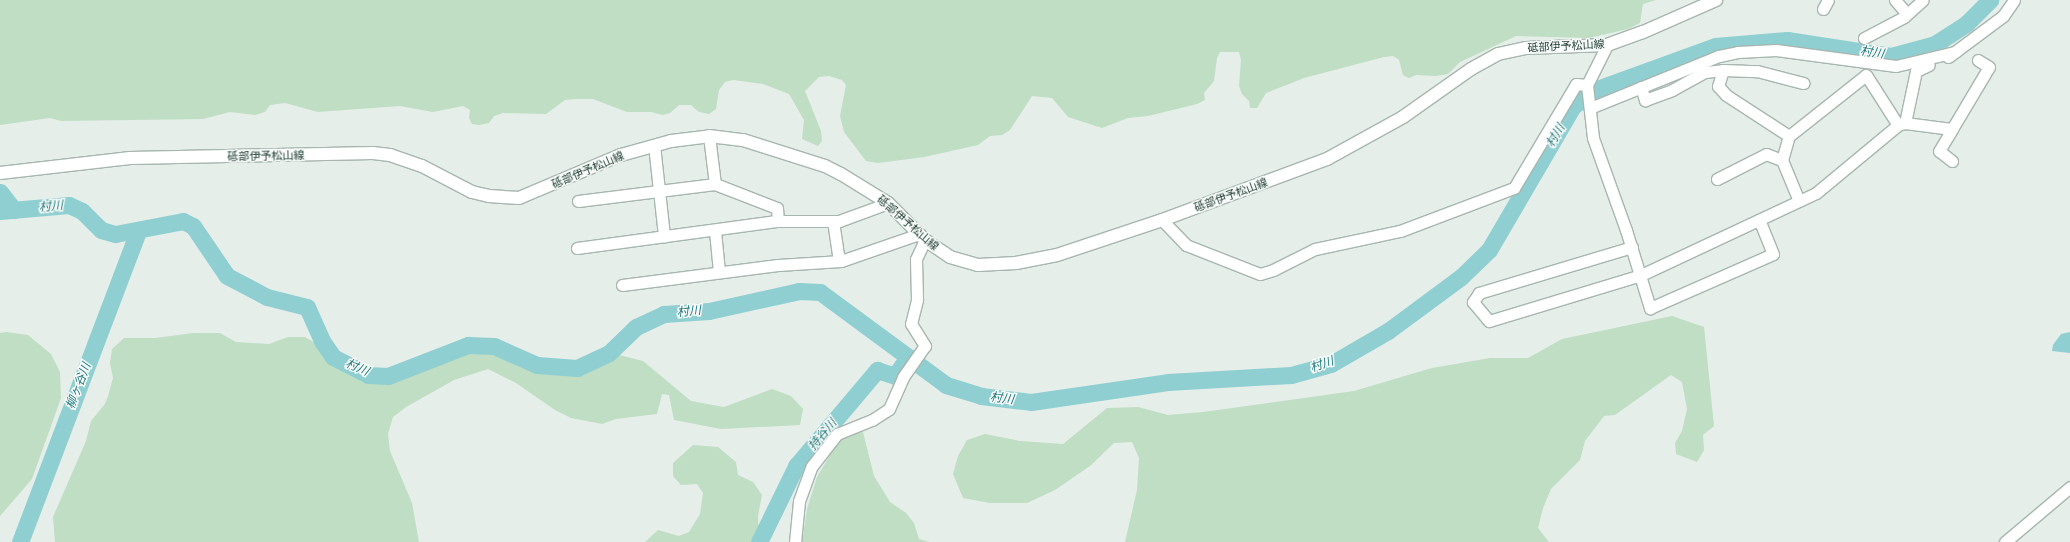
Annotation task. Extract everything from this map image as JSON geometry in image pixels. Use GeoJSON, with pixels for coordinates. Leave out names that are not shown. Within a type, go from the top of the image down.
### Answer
{"type":"FeatureCollection","features":[{"type":"Feature","properties":{"kind":"main road","name":"砥部伊予松山線"},"geometry":{"type":"LineString","coordinates":[[0,173],[130,158],[373,153],[390,155],[422,166],[472,192],[488,196],[519,198],[621,155],[654,146],[710,136],[743,140],[825,166],[888,203],[922,237],[950,257],[978,266],[1016,263],[1057,255],[1162,220],[1327,159],[1403,117],[1471,69],[1498,54],[1526,48],[1607,45],[1643,32],[1716,0]]}},
{"type":"Feature","properties":{"kind":"street"},"geometry":{"type":"LineString","coordinates":[[1895,0],[1907,14]]}},
{"type":"Feature","properties":{"kind":"street"},"geometry":{"type":"LineString","coordinates":[[1864,38],[1907,14],[1923,0]]}},
{"type":"Feature","properties":{"kind":"street"},"geometry":{"type":"LineString","coordinates":[[1632,247],[1479,293],[1473,302],[1489,321],[1641,275],[1816,193],[1901,124],[1916,71],[1942,61],[1955,52],[2003,16],[2014,0]]}},
{"type":"Feature","properties":{"kind":"street"},"geometry":{"type":"LineString","coordinates":[[1607,45],[1587,85],[1594,138],[1632,247],[1650,308],[1773,254],[1759,220]]}},
{"type":"Feature","properties":{"kind":"street"},"geometry":{"type":"LineString","coordinates":[[1590,105],[1641,88],[1719,56],[1744,51],[1776,50],[1896,66],[1955,52]]}},
{"type":"Feature","properties":{"kind":"street"},"geometry":{"type":"LineString","coordinates":[[1952,161],[1939,151],[1989,67],[1978,60]]}},
{"type":"Feature","properties":{"kind":"street"},"geometry":{"type":"LineString","coordinates":[[1641,88],[1645,100],[1672,90],[1705,72],[1723,70],[1757,71],[1803,83]]}},
{"type":"Feature","properties":{"kind":"street"},"geometry":{"type":"LineString","coordinates":[[1723,70],[1718,86],[1726,95],[1789,136]]}},
{"type":"Feature","properties":{"kind":"street"},"geometry":{"type":"LineString","coordinates":[[1799,201],[1782,160],[1789,136],[1866,75],[1901,124],[1952,129]]}},
{"type":"Feature","properties":{"kind":"street"},"geometry":{"type":"LineString","coordinates":[[1162,220],[1186,245],[1260,274],[1273,270],[1315,249],[1400,231],[1514,188],[1576,84],[1587,85]]}},
{"type":"Feature","properties":{"kind":"street"},"geometry":{"type":"LineString","coordinates":[[710,136],[715,184]]}},
{"type":"Feature","properties":{"kind":"street"},"geometry":{"type":"LineString","coordinates":[[654,146],[664,236]]}},
{"type":"Feature","properties":{"kind":"street"},"geometry":{"type":"LineString","coordinates":[[1717,179],[1766,154],[1782,160]]}},
{"type":"Feature","properties":{"kind":"street"},"geometry":{"type":"LineString","coordinates":[[578,201],[715,184],[777,208],[778,222]]}},
{"type":"Feature","properties":{"kind":"street"},"geometry":{"type":"LineString","coordinates":[[577,248],[778,222],[833,221],[888,203]]}},
{"type":"Feature","properties":{"kind":"street"},"geometry":{"type":"LineString","coordinates":[[833,221],[839,261]]}},
{"type":"Feature","properties":{"kind":"street"},"geometry":{"type":"LineString","coordinates":[[715,231],[719,272]]}},
{"type":"Feature","properties":{"kind":"street"},"geometry":{"type":"LineString","coordinates":[[622,285],[778,264],[839,261],[922,237]]}},
{"type":"Feature","properties":{"kind":"street"},"geometry":{"type":"LineString","coordinates":[[795,542],[799,501],[812,466],[837,434],[872,420],[889,409],[903,377],[925,346],[911,324],[917,300],[916,259],[922,237]]}},
{"type":"Feature","properties":{"kind":"street"},"geometry":{"type":"LineString","coordinates":[[2005,542],[2070,487]]}},
{"type":"Feature","properties":{"kind":"green space"},"geometry":{"type":"Polygon","coordinates":[[[0,0],[1656,0],[1643,4],[1640,23],[1628,29],[1589,38],[1516,36],[1460,62],[1448,74],[1436,76],[1416,75],[1409,78],[1403,75],[1399,60],[1393,56],[1384,57],[1304,78],[1266,93],[1257,108],[1250,108],[1249,101],[1242,94],[1239,86],[1241,60],[1239,52],[1220,52],[1217,58],[1214,81],[1204,93],[1205,100],[1197,104],[1148,116],[1128,118],[1102,128],[1068,117],[1052,98],[1032,96],[1010,130],[1002,135],[990,136],[978,145],[924,157],[878,163],[866,161],[844,132],[840,116],[846,85],[842,80],[829,76],[819,77],[805,91],[821,131],[822,141],[818,146],[802,139],[804,120],[789,94],[763,84],[733,80],[725,82],[719,90],[716,109],[709,114],[699,112],[691,105],[679,105],[670,113],[663,115],[651,112],[627,112],[593,99],[575,99],[565,100],[546,114],[503,113],[494,116],[489,123],[479,125],[472,124],[469,118],[470,110],[463,106],[433,112],[400,106],[318,112],[285,103],[270,105],[265,112],[255,115],[230,112],[203,119],[61,121],[50,118],[0,125],[0,0]]]}},
{"type":"Feature","properties":{"kind":"green space"},"geometry":{"type":"Polygon","coordinates":[[[1672,316],[1704,327],[1714,426],[1703,435],[1704,450],[1697,462],[1676,454],[1675,443],[1682,431],[1687,409],[1682,382],[1671,375],[1615,415],[1604,416],[1585,441],[1580,460],[1551,489],[1543,508],[1538,528],[1549,542],[1125,542],[1137,490],[1139,458],[1132,442],[1114,443],[1090,466],[1055,490],[1027,503],[990,503],[963,498],[953,474],[958,456],[967,440],[985,434],[1020,441],[1063,444],[1107,408],[1138,407],[1168,415],[1203,412],[1354,391],[1432,368],[1490,358],[1528,358],[1562,339],[1672,316]]]}},
{"type":"Feature","properties":{"kind":"green space"},"geometry":{"type":"Polygon","coordinates":[[[6,332],[28,335],[51,354],[60,372],[61,398],[32,479],[0,516],[0,333],[6,332]]]}},
{"type":"Feature","properties":{"kind":"green space"},"geometry":{"type":"Polygon","coordinates":[[[194,333],[220,333],[236,342],[269,344],[288,337],[305,337],[317,344],[330,363],[366,381],[388,383],[471,350],[495,352],[533,368],[587,370],[619,355],[643,361],[691,401],[724,407],[772,389],[791,396],[803,409],[800,425],[721,429],[674,420],[669,395],[662,394],[657,414],[616,419],[602,424],[571,418],[555,410],[516,383],[488,369],[454,380],[406,407],[393,417],[388,434],[390,451],[412,503],[419,542],[55,542],[53,517],[86,441],[91,421],[105,404],[108,396],[113,378],[110,363],[112,349],[124,338],[155,338],[194,333]]]}},
{"type":"Feature","properties":{"kind":"green space"},"geometry":{"type":"Polygon","coordinates":[[[863,432],[874,476],[890,502],[906,513],[914,523],[919,539],[929,542],[802,542],[807,509],[817,477],[842,435],[863,432]]]}},
{"type":"Feature","properties":{"kind":"green space"},"geometry":{"type":"Polygon","coordinates":[[[693,445],[718,447],[736,462],[738,475],[753,482],[762,495],[758,516],[759,542],[645,542],[658,530],[679,536],[689,532],[700,514],[703,493],[697,484],[681,485],[673,476],[673,463],[693,445]]]}},
{"type":"Feature","properties":{"kind":"water"},"geometry":{"type":"Polygon","coordinates":[[[2070,332],[2070,353],[2052,351],[2053,345],[2061,334],[2070,332]]]}},
{"type":"Feature","properties":{"kind":"waterway","name":"村川"},"geometry":{"type":"LineString","coordinates":[[0,211],[69,205],[82,211],[101,230],[115,234],[183,221],[193,226],[227,276],[267,297],[307,307],[322,341],[333,357],[368,375],[388,376],[468,345],[494,346],[537,365],[577,368],[609,353],[636,327],[664,314],[709,311],[799,291],[820,292],[946,385],[981,396],[1031,402],[1168,382],[1291,375],[1331,364],[1388,331],[1461,277],[1489,250],[1573,106],[1597,89],[1715,46],[1787,40],[1891,56],[1935,44],[1967,23],[1990,0]]}},
{"type":"Feature","properties":{"kind":"waterway"},"geometry":{"type":"LineString","coordinates":[[0,192],[14,210]]}},
{"type":"Feature","properties":{"kind":"waterway","name":"柳ヶ谷川"},"geometry":{"type":"LineString","coordinates":[[20,542],[138,231]]}},
{"type":"Feature","properties":{"kind":"waterway","name":"持谷川"},"geometry":{"type":"LineString","coordinates":[[759,542],[796,466],[877,370],[895,376],[907,358]]}}]}
